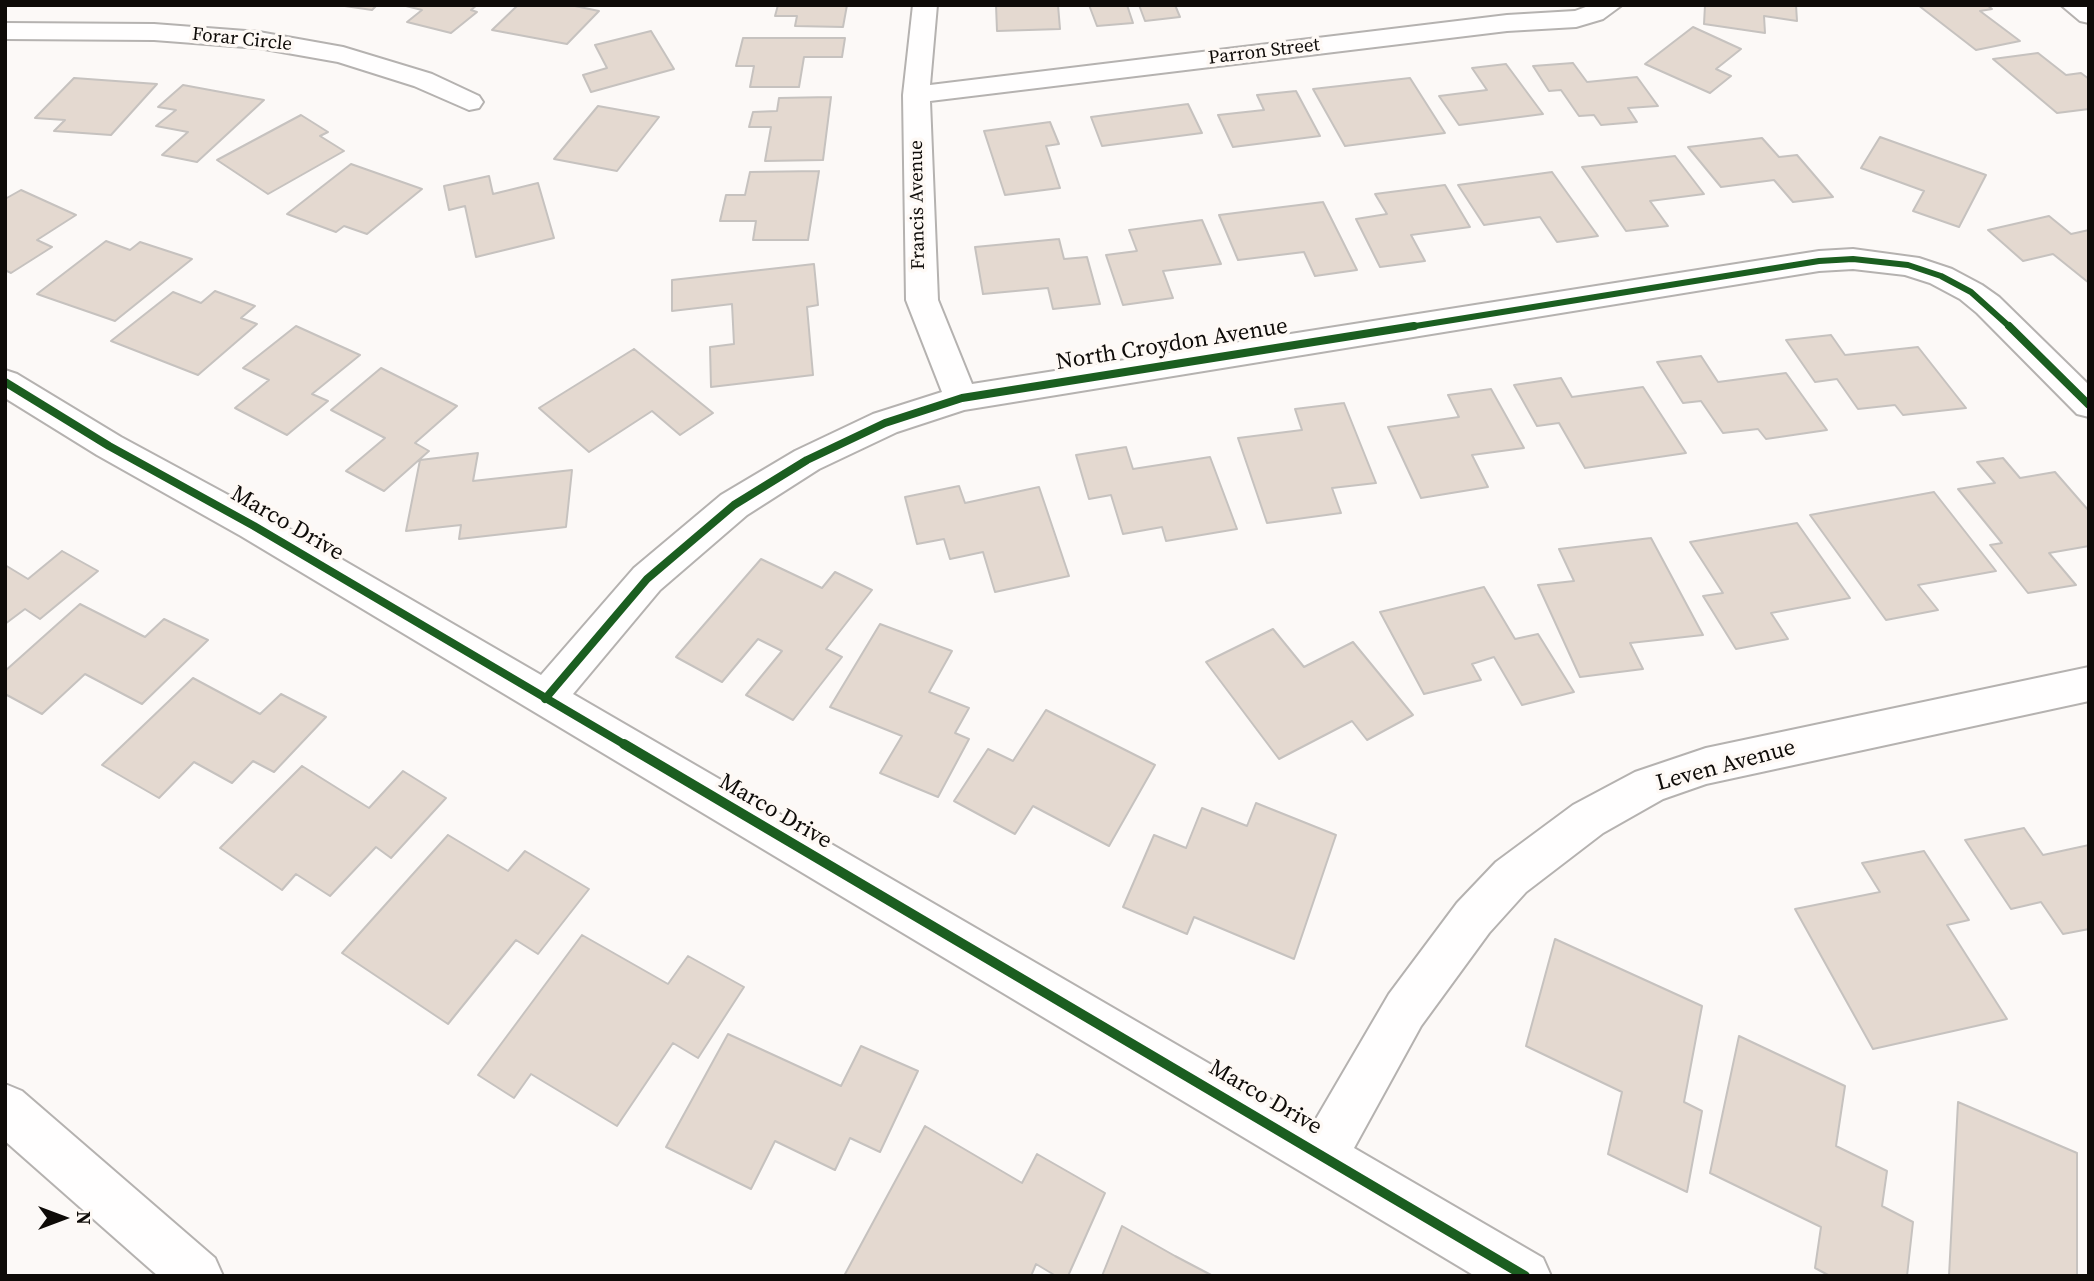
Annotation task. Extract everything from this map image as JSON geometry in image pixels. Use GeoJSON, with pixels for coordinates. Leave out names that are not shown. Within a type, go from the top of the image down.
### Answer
{"type":"FeatureCollection","features":[{"type":"Feature","properties":{"kind":"street","name":"Francis Avenue"},"geometry":{"type":"LineString","coordinates":[[925,5],[916,95],[922,300],[947,367],[962,398]]}},
{"type":"Feature","properties":{"kind":"street","name":"Parron Street"},"geometry":{"type":"LineString","coordinates":[[916,95],[1507,23],[1576,19],[1594,14],[1610,5]]}},
{"type":"Feature","properties":{"kind":"street"},"geometry":{"type":"LineString","coordinates":[[2073,5],[2089,16]]}},
{"type":"Feature","properties":{"kind":"street","name":"Forar Circle"},"geometry":{"type":"LineString","coordinates":[[5,31],[154,32],[259,40],[344,55],[423,80],[469,103]]}},
{"type":"Feature","properties":{"kind":"street","name":"North Croydon Avenue"},"geometry":{"type":"LineString","coordinates":[[545,699],[647,579],[734,505],[807,460],[885,423],[962,398],[1819,261],[1853,259],[1908,265],[1941,276],[1971,292],[1988,305],[2089,405]]}},
{"type":"Feature","properties":{"kind":"street","name":"Marco Drive"},"geometry":{"type":"LineString","coordinates":[[5,382],[109,446],[254,526],[1525,1276]]}},
{"type":"Feature","properties":{"kind":"street","name":"Leven Avenue"},"geometry":{"type":"LineString","coordinates":[[1323,1155],[1405,1010],[1473,918],[1510,877],[1588,819],[1650,785],[1706,766],[2089,684]]}},
{"type":"Feature","properties":{"kind":"street"},"geometry":{"type":"LineString","coordinates":[[5,1108],[197,1276]]}},
{"type":"Feature","properties":{"kind":"building"},"geometry":{"type":"Polygon","coordinates":[[[338,5],[377,5],[372,10],[338,5]]]}},
{"type":"Feature","properties":{"kind":"building"},"geometry":{"type":"Polygon","coordinates":[[[402,5],[477,5],[471,10],[477,12],[451,33],[407,22],[422,10],[402,5]]]}},
{"type":"Feature","properties":{"kind":"building"},"geometry":{"type":"Polygon","coordinates":[[[518,5],[570,5],[599,11],[567,44],[492,30],[518,5]]]}},
{"type":"Feature","properties":{"kind":"building"},"geometry":{"type":"Polygon","coordinates":[[[778,5],[847,5],[843,27],[795,26],[797,16],[775,16],[778,5]]]}},
{"type":"Feature","properties":{"kind":"building"},"geometry":{"type":"Polygon","coordinates":[[[996,5],[1058,5],[1060,29],[997,31],[996,5]]]}},
{"type":"Feature","properties":{"kind":"building"},"geometry":{"type":"Polygon","coordinates":[[[1089,5],[1127,5],[1133,23],[1097,26],[1089,5]]]}},
{"type":"Feature","properties":{"kind":"building"},"geometry":{"type":"Polygon","coordinates":[[[1139,5],[1175,5],[1180,17],[1145,21],[1139,5]]]}},
{"type":"Feature","properties":{"kind":"building"},"geometry":{"type":"Polygon","coordinates":[[[1705,5],[1796,5],[1797,21],[1764,16],[1765,33],[1704,24],[1705,5]]]}},
{"type":"Feature","properties":{"kind":"building"},"geometry":{"type":"Polygon","coordinates":[[[1918,5],[1987,5],[1992,9],[1980,11],[2020,41],[1976,50],[1918,5]]]}},
{"type":"Feature","properties":{"kind":"building"},"geometry":{"type":"Polygon","coordinates":[[[1693,27],[1741,49],[1716,69],[1731,76],[1710,93],[1645,64],[1693,27]]]}},
{"type":"Feature","properties":{"kind":"building"},"geometry":{"type":"Polygon","coordinates":[[[651,31],[674,69],[591,92],[583,75],[607,68],[595,45],[651,31]]]}},
{"type":"Feature","properties":{"kind":"building"},"geometry":{"type":"Polygon","coordinates":[[[743,38],[845,38],[842,57],[804,57],[799,87],[750,87],[754,66],[736,66],[743,38]]]}},
{"type":"Feature","properties":{"kind":"building"},"geometry":{"type":"Polygon","coordinates":[[[2038,53],[2066,75],[2081,73],[2089,79],[2089,109],[2057,113],[1993,59],[2038,53]]]}},
{"type":"Feature","properties":{"kind":"building"},"geometry":{"type":"Polygon","coordinates":[[[1573,63],[1587,82],[1637,77],[1658,106],[1628,108],[1637,122],[1601,125],[1594,115],[1579,116],[1561,90],[1549,91],[1533,66],[1573,63]]]}},
{"type":"Feature","properties":{"kind":"building"},"geometry":{"type":"Polygon","coordinates":[[[1506,64],[1543,114],[1459,125],[1439,96],[1487,90],[1472,68],[1506,64]]]}},
{"type":"Feature","properties":{"kind":"building"},"geometry":{"type":"Polygon","coordinates":[[[74,78],[157,84],[111,135],[54,131],[65,120],[35,118],[74,78]]]}},
{"type":"Feature","properties":{"kind":"building"},"geometry":{"type":"Polygon","coordinates":[[[1410,78],[1445,133],[1345,146],[1313,89],[1410,78]]]}},
{"type":"Feature","properties":{"kind":"building"},"geometry":{"type":"Polygon","coordinates":[[[183,85],[264,100],[197,162],[162,155],[188,132],[156,126],[176,110],[158,107],[183,85]]]}},
{"type":"Feature","properties":{"kind":"building"},"geometry":{"type":"Polygon","coordinates":[[[1296,91],[1320,136],[1233,147],[1218,115],[1264,110],[1257,95],[1296,91]]]}},
{"type":"Feature","properties":{"kind":"building"},"geometry":{"type":"Polygon","coordinates":[[[831,97],[823,160],[765,161],[771,127],[749,127],[753,112],[777,111],[779,98],[831,97]]]}},
{"type":"Feature","properties":{"kind":"building"},"geometry":{"type":"Polygon","coordinates":[[[1188,104],[1202,133],[1102,146],[1091,117],[1188,104]]]}},
{"type":"Feature","properties":{"kind":"building"},"geometry":{"type":"Polygon","coordinates":[[[598,106],[659,117],[617,171],[554,159],[598,106]]]}},
{"type":"Feature","properties":{"kind":"building"},"geometry":{"type":"Polygon","coordinates":[[[301,115],[328,132],[320,136],[344,151],[268,194],[217,160],[301,115]]]}},
{"type":"Feature","properties":{"kind":"building"},"geometry":{"type":"Polygon","coordinates":[[[1050,122],[1059,144],[1046,146],[1060,188],[1005,195],[984,131],[1050,122]]]}},
{"type":"Feature","properties":{"kind":"building"},"geometry":{"type":"Polygon","coordinates":[[[1880,137],[1986,175],[1959,227],[1913,211],[1924,191],[1861,168],[1880,137]]]}},
{"type":"Feature","properties":{"kind":"building"},"geometry":{"type":"Polygon","coordinates":[[[1762,138],[1779,157],[1797,155],[1833,197],[1793,202],[1774,180],[1721,187],[1688,147],[1762,138]]]}},
{"type":"Feature","properties":{"kind":"building"},"geometry":{"type":"Polygon","coordinates":[[[1675,156],[1704,194],[1650,201],[1668,226],[1626,231],[1582,167],[1675,156]]]}},
{"type":"Feature","properties":{"kind":"building"},"geometry":{"type":"Polygon","coordinates":[[[351,164],[422,189],[367,234],[344,226],[336,232],[287,214],[351,164]]]}},
{"type":"Feature","properties":{"kind":"building"},"geometry":{"type":"Polygon","coordinates":[[[819,171],[808,240],[753,240],[756,221],[720,221],[726,195],[745,195],[750,172],[819,171]]]}},
{"type":"Feature","properties":{"kind":"building"},"geometry":{"type":"Polygon","coordinates":[[[1552,172],[1598,236],[1557,242],[1540,217],[1484,225],[1458,185],[1552,172]]]}},
{"type":"Feature","properties":{"kind":"building"},"geometry":{"type":"Polygon","coordinates":[[[489,176],[493,194],[538,183],[554,238],[476,257],[465,206],[449,210],[444,186],[489,176]]]}},
{"type":"Feature","properties":{"kind":"building"},"geometry":{"type":"Polygon","coordinates":[[[1445,185],[1470,227],[1411,235],[1425,261],[1380,267],[1356,219],[1387,214],[1375,194],[1445,185]]]}},
{"type":"Feature","properties":{"kind":"building"},"geometry":{"type":"Polygon","coordinates":[[[21,190],[76,215],[37,240],[52,247],[11,273],[5,270],[5,199],[21,190]]]}},
{"type":"Feature","properties":{"kind":"building"},"geometry":{"type":"Polygon","coordinates":[[[1323,202],[1357,270],[1315,276],[1304,252],[1238,260],[1219,215],[1323,202]]]}},
{"type":"Feature","properties":{"kind":"building"},"geometry":{"type":"Polygon","coordinates":[[[2049,216],[2071,234],[2089,230],[2089,283],[2053,254],[2023,261],[1988,230],[2049,216]]]}},
{"type":"Feature","properties":{"kind":"building"},"geometry":{"type":"Polygon","coordinates":[[[1202,220],[1221,264],[1163,271],[1173,298],[1123,305],[1106,255],[1137,251],[1129,230],[1202,220]]]}},
{"type":"Feature","properties":{"kind":"building"},"geometry":{"type":"Polygon","coordinates":[[[1059,239],[1064,259],[1087,257],[1100,304],[1053,309],[1048,288],[983,294],[975,247],[1059,239]]]}},
{"type":"Feature","properties":{"kind":"building"},"geometry":{"type":"Polygon","coordinates":[[[106,241],[130,250],[140,242],[192,259],[115,321],[37,294],[106,241]]]}},
{"type":"Feature","properties":{"kind":"building"},"geometry":{"type":"Polygon","coordinates":[[[814,264],[818,305],[807,307],[813,375],[711,387],[710,347],[734,344],[732,304],[672,311],[672,280],[814,264]]]}},
{"type":"Feature","properties":{"kind":"building"},"geometry":{"type":"Polygon","coordinates":[[[215,291],[255,306],[241,318],[257,324],[198,375],[111,341],[173,292],[201,303],[215,291]]]}},
{"type":"Feature","properties":{"kind":"building"},"geometry":{"type":"Polygon","coordinates":[[[296,326],[360,355],[312,394],[328,401],[287,435],[235,408],[269,380],[243,368],[296,326]]]}},
{"type":"Feature","properties":{"kind":"building"},"geometry":{"type":"Polygon","coordinates":[[[1831,335],[1845,355],[1918,347],[1966,408],[1903,415],[1895,405],[1858,409],[1837,379],[1815,382],[1786,340],[1831,335]]]}},
{"type":"Feature","properties":{"kind":"building"},"geometry":{"type":"Polygon","coordinates":[[[634,349],[713,413],[680,435],[652,411],[589,452],[539,408],[634,349]]]}},
{"type":"Feature","properties":{"kind":"building"},"geometry":{"type":"Polygon","coordinates":[[[1701,356],[1718,382],[1786,373],[1827,430],[1766,439],[1758,429],[1723,433],[1701,401],[1683,403],[1657,362],[1701,356]]]}},
{"type":"Feature","properties":{"kind":"building"},"geometry":{"type":"Polygon","coordinates":[[[381,368],[457,406],[415,443],[429,451],[384,491],[346,471],[385,438],[331,410],[381,368]]]}},
{"type":"Feature","properties":{"kind":"building"},"geometry":{"type":"Polygon","coordinates":[[[1561,378],[1572,397],[1643,387],[1686,453],[1585,468],[1559,423],[1537,426],[1514,385],[1561,378]]]}},
{"type":"Feature","properties":{"kind":"building"},"geometry":{"type":"Polygon","coordinates":[[[1491,389],[1524,448],[1472,455],[1488,487],[1421,498],[1388,427],[1459,417],[1448,395],[1491,389]]]}},
{"type":"Feature","properties":{"kind":"building"},"geometry":{"type":"Polygon","coordinates":[[[1344,403],[1376,483],[1332,488],[1341,513],[1267,523],[1238,438],[1302,430],[1295,409],[1344,403]]]}},
{"type":"Feature","properties":{"kind":"building"},"geometry":{"type":"Polygon","coordinates":[[[1126,447],[1133,469],[1210,457],[1237,529],[1166,541],[1162,527],[1123,534],[1111,495],[1089,499],[1076,455],[1126,447]]]}},
{"type":"Feature","properties":{"kind":"building"},"geometry":{"type":"Polygon","coordinates":[[[478,453],[473,481],[572,470],[566,527],[459,539],[461,525],[406,531],[420,460],[478,453]]]}},
{"type":"Feature","properties":{"kind":"building"},"geometry":{"type":"Polygon","coordinates":[[[2003,458],[2020,478],[2055,472],[2089,511],[2089,546],[2049,553],[2076,585],[2028,593],[1990,545],[2002,543],[1958,489],[1995,483],[1977,462],[2003,458]]]}},
{"type":"Feature","properties":{"kind":"building"},"geometry":{"type":"Polygon","coordinates":[[[959,486],[965,503],[1039,487],[1069,576],[995,592],[983,552],[950,559],[944,539],[917,544],[905,497],[959,486]]]}},
{"type":"Feature","properties":{"kind":"building"},"geometry":{"type":"Polygon","coordinates":[[[1934,492],[1996,571],[1918,585],[1938,610],[1886,620],[1810,515],[1934,492]]]}},
{"type":"Feature","properties":{"kind":"building"},"geometry":{"type":"Polygon","coordinates":[[[1797,523],[1850,598],[1771,613],[1788,639],[1736,649],[1703,596],[1723,593],[1690,542],[1797,523]]]}},
{"type":"Feature","properties":{"kind":"building"},"geometry":{"type":"Polygon","coordinates":[[[1651,538],[1703,635],[1630,643],[1643,669],[1580,677],[1538,585],[1574,581],[1559,549],[1651,538]]]}},
{"type":"Feature","properties":{"kind":"building"},"geometry":{"type":"Polygon","coordinates":[[[62,551],[98,571],[40,619],[25,609],[5,624],[5,565],[28,579],[62,551]]]}},
{"type":"Feature","properties":{"kind":"building"},"geometry":{"type":"Polygon","coordinates":[[[761,559],[822,588],[835,572],[872,590],[826,649],[842,657],[793,720],[746,695],[782,651],[758,639],[722,682],[676,657],[761,559]]]}},
{"type":"Feature","properties":{"kind":"building"},"geometry":{"type":"Polygon","coordinates":[[[1484,587],[1515,639],[1538,634],[1574,692],[1522,705],[1494,657],[1472,664],[1481,680],[1424,694],[1380,612],[1484,587]]]}},
{"type":"Feature","properties":{"kind":"building"},"geometry":{"type":"Polygon","coordinates":[[[80,604],[145,637],[164,619],[208,640],[142,704],[85,674],[42,714],[5,694],[5,671],[80,604]]]}},
{"type":"Feature","properties":{"kind":"building"},"geometry":{"type":"Polygon","coordinates":[[[880,624],[952,651],[929,692],[969,708],[955,733],[969,739],[938,797],[880,773],[902,736],[830,707],[880,624]]]}},
{"type":"Feature","properties":{"kind":"building"},"geometry":{"type":"Polygon","coordinates":[[[1273,629],[1304,667],[1353,642],[1413,715],[1367,740],[1352,721],[1279,759],[1206,662],[1273,629]]]}},
{"type":"Feature","properties":{"kind":"building"},"geometry":{"type":"Polygon","coordinates":[[[193,678],[260,714],[281,694],[326,717],[274,772],[253,761],[232,783],[194,762],[159,798],[102,765],[193,678]]]}},
{"type":"Feature","properties":{"kind":"building"},"geometry":{"type":"Polygon","coordinates":[[[1046,710],[1155,765],[1109,846],[1033,806],[1015,834],[954,801],[988,749],[1013,761],[1046,710]]]}},
{"type":"Feature","properties":{"kind":"building"},"geometry":{"type":"Polygon","coordinates":[[[302,766],[369,808],[403,771],[446,798],[391,858],[376,847],[330,896],[296,874],[282,890],[220,848],[302,766]]]}},
{"type":"Feature","properties":{"kind":"building"},"geometry":{"type":"Polygon","coordinates":[[[1256,803],[1336,835],[1294,959],[1194,917],[1187,934],[1123,907],[1154,835],[1186,848],[1202,808],[1247,826],[1256,803]]]}},
{"type":"Feature","properties":{"kind":"building"},"geometry":{"type":"Polygon","coordinates":[[[2024,828],[2043,855],[2089,845],[2089,929],[2063,934],[2041,902],[2011,909],[1965,840],[2024,828]]]}},
{"type":"Feature","properties":{"kind":"building"},"geometry":{"type":"Polygon","coordinates":[[[448,835],[508,871],[525,851],[589,889],[538,954],[516,940],[448,1024],[342,953],[448,835]]]}},
{"type":"Feature","properties":{"kind":"building"},"geometry":{"type":"Polygon","coordinates":[[[1924,851],[1969,920],[1947,925],[2007,1019],[1873,1049],[1795,909],[1880,892],[1862,863],[1924,851]]]}},
{"type":"Feature","properties":{"kind":"building"},"geometry":{"type":"Polygon","coordinates":[[[582,935],[668,984],[688,956],[744,987],[698,1058],[673,1043],[617,1126],[531,1074],[514,1098],[478,1075],[582,935]]]}},
{"type":"Feature","properties":{"kind":"building"},"geometry":{"type":"Polygon","coordinates":[[[1555,939],[1702,1006],[1684,1102],[1702,1111],[1687,1192],[1608,1154],[1622,1092],[1526,1046],[1555,939]]]}},
{"type":"Feature","properties":{"kind":"building"},"geometry":{"type":"Polygon","coordinates":[[[728,1034],[841,1086],[861,1046],[918,1071],[880,1152],[850,1138],[835,1170],[775,1141],[751,1189],[666,1147],[728,1034]]]}},
{"type":"Feature","properties":{"kind":"building"},"geometry":{"type":"Polygon","coordinates":[[[1739,1036],[1845,1086],[1836,1146],[1887,1171],[1882,1206],[1913,1222],[1907,1276],[1830,1276],[1815,1268],[1821,1227],[1710,1173],[1739,1036]]]}},
{"type":"Feature","properties":{"kind":"building"},"geometry":{"type":"Polygon","coordinates":[[[1958,1102],[2077,1153],[2077,1276],[1949,1276],[1958,1102]]]}},
{"type":"Feature","properties":{"kind":"building"},"geometry":{"type":"Polygon","coordinates":[[[925,1126],[1022,1183],[1037,1154],[1105,1193],[1068,1276],[1056,1276],[1036,1264],[1031,1276],[844,1276],[925,1126]]]}},
{"type":"Feature","properties":{"kind":"building"},"geometry":{"type":"Polygon","coordinates":[[[1122,1226],[1175,1256],[1213,1276],[1102,1276],[1122,1226]]]}},
{"type":"Feature","properties":{"kind":"cycle path"},"geometry":{"type":"LineString","coordinates":[[545,699],[647,579],[734,505],[807,460],[885,423],[962,398],[1819,261],[1853,259],[1908,265],[1941,276],[1971,292],[1988,305],[2089,405]]}},
{"type":"Feature","properties":{"kind":"cycle path"},"geometry":{"type":"LineString","coordinates":[[5,382],[109,446],[254,526],[1525,1276]]}}]}
